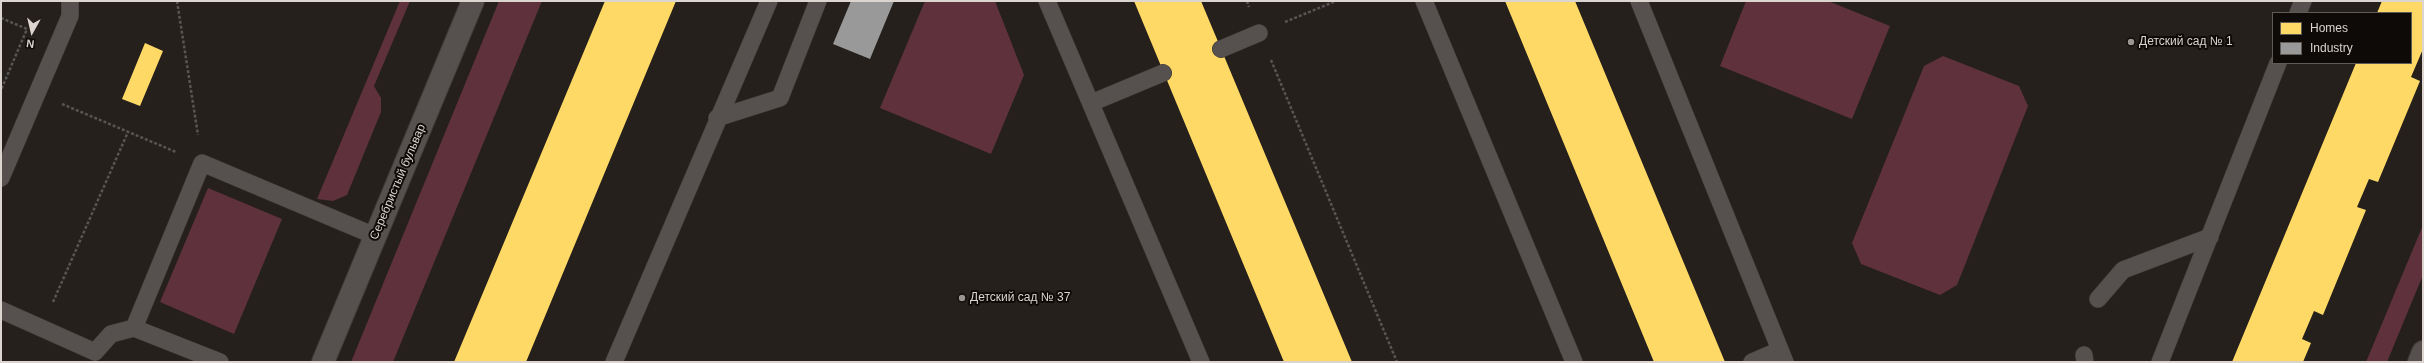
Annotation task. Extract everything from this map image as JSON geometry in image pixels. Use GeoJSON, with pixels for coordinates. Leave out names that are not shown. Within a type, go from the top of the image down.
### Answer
{"type":"FeatureCollection","features":[{"type":"Feature","properties":{"kind":"street","name":"Серебристый бульвар"},"geometry":{"type":"LineString","coordinates":[[323,362],[473,1]]}},
{"type":"Feature","properties":{"kind":"street"},"geometry":{"type":"LineString","coordinates":[[2419,362],[2423,352]]}},
{"type":"Feature","properties":{"kind":"lane"},"geometry":{"type":"LineString","coordinates":[[1,178],[70,16],[70,1]]}},
{"type":"Feature","properties":{"kind":"lane"},"geometry":{"type":"LineString","coordinates":[[614,362],[717,118],[769,1]]}},
{"type":"Feature","properties":{"kind":"lane"},"geometry":{"type":"LineString","coordinates":[[717,118],[780,98],[818,1]]}},
{"type":"Feature","properties":{"kind":"lane"},"geometry":{"type":"LineString","coordinates":[[1047,1],[1201,362]]}},
{"type":"Feature","properties":{"kind":"lane"},"geometry":{"type":"LineString","coordinates":[[1424,1],[1574,362]]}},
{"type":"Feature","properties":{"kind":"lane"},"geometry":{"type":"LineString","coordinates":[[1639,1],[1782,356],[1752,362]]}},
{"type":"Feature","properties":{"kind":"lane"},"geometry":{"type":"LineString","coordinates":[[2298,12],[2303,1]]}},
{"type":"Feature","properties":{"kind":"lane"},"geometry":{"type":"LineString","coordinates":[[1221,49],[1259,33]]}},
{"type":"Feature","properties":{"kind":"lane"},"geometry":{"type":"LineString","coordinates":[[2160,362],[2278,64]]}},
{"type":"Feature","properties":{"kind":"lane"},"geometry":{"type":"LineString","coordinates":[[1091,103],[1163,73]]}},
{"type":"Feature","properties":{"kind":"lane"},"geometry":{"type":"LineString","coordinates":[[134,328],[202,163],[375,236]]}},
{"type":"Feature","properties":{"kind":"lane"},"geometry":{"type":"LineString","coordinates":[[2098,298],[2123,270],[2210,237]]}},
{"type":"Feature","properties":{"kind":"lane"},"geometry":{"type":"LineString","coordinates":[[1,310],[41,328],[93,357],[111,334],[134,328],[220,362]]}},
{"type":"Feature","properties":{"kind":"path"},"geometry":{"type":"LineString","coordinates":[[177,1],[202,163]]}},
{"type":"Feature","properties":{"kind":"path"},"geometry":{"type":"LineString","coordinates":[[1247,1],[1397,362]]}},
{"type":"Feature","properties":{"kind":"path"},"geometry":{"type":"LineString","coordinates":[[1259,33],[1336,1]]}},
{"type":"Feature","properties":{"kind":"path"},"geometry":{"type":"LineString","coordinates":[[1,18],[27,29],[1,90]]}},
{"type":"Feature","properties":{"kind":"path"},"geometry":{"type":"LineString","coordinates":[[37,93],[202,163]]}},
{"type":"Feature","properties":{"kind":"path"},"geometry":{"type":"LineString","coordinates":[[41,328],[128,132]]}},
{"type":"Feature","properties":{"kind":"shaded area"},"geometry":{"type":"Polygon","coordinates":[[[400,1],[410,1],[374,86],[381,98],[381,112],[347,195],[333,201],[317,199],[400,1]]]}},
{"type":"Feature","properties":{"kind":"shaded area"},"geometry":{"type":"Polygon","coordinates":[[[499,1],[542,1],[393,362],[351,362],[499,1]]]}},
{"type":"Feature","properties":{"kind":"shaded area"},"geometry":{"type":"Polygon","coordinates":[[[925,1],[995,1],[1024,75],[991,154],[880,108],[925,1]]]}},
{"type":"Feature","properties":{"kind":"shaded area"},"geometry":{"type":"Polygon","coordinates":[[[1746,1],[1828,1],[1890,26],[1852,119],[1720,66],[1746,1]]]}},
{"type":"Feature","properties":{"kind":"shaded area"},"geometry":{"type":"Polygon","coordinates":[[[1943,56],[2019,86],[2028,106],[1957,285],[1940,295],[1861,264],[1852,243],[1924,66],[1943,56]]]}},
{"type":"Feature","properties":{"kind":"shaded area"},"geometry":{"type":"Polygon","coordinates":[[[208,188],[282,219],[234,334],[160,302],[208,188]]]}},
{"type":"Feature","properties":{"kind":"shaded area"},"geometry":{"type":"Polygon","coordinates":[[[2423,225],[2423,275],[2387,362],[2366,362],[2423,225]]]}},
{"type":"Feature","properties":{"kind":"building: Homes"},"geometry":{"type":"Polygon","coordinates":[[[605,1],[676,1],[526,362],[454,362],[605,1]]]}},
{"type":"Feature","properties":{"kind":"building: Homes"},"geometry":{"type":"Polygon","coordinates":[[[1134,1],[1201,1],[1352,362],[1284,362],[1134,1]]]}},
{"type":"Feature","properties":{"kind":"building: Homes"},"geometry":{"type":"Polygon","coordinates":[[[1505,1],[1575,1],[1725,362],[1654,362],[1505,1]]]}},
{"type":"Feature","properties":{"kind":"building: Homes"},"geometry":{"type":"Polygon","coordinates":[[[2382,1],[2423,1],[2423,49],[2411,77],[2420,81],[2378,182],[2369,179],[2357,207],[2366,210],[2323,315],[2314,311],[2302,339],[2311,343],[2303,362],[2232,362],[2356,64],[2412,64],[2412,12],[2377,12],[2382,1]]]}},
{"type":"Feature","properties":{"kind":"building: Homes"},"geometry":{"type":"Polygon","coordinates":[[[145,43],[163,51],[140,106],[122,99],[145,43]]]}},
{"type":"Feature","properties":{"kind":"building: Industry"},"geometry":{"type":"Polygon","coordinates":[[[851,1],[894,1],[870,59],[833,44],[851,1]]]}},
{"type":"Feature","properties":{"kind":"place","name":"Детский сад № 1"},"geometry":{"type":"Point","coordinates":[2131,42]}},
{"type":"Feature","properties":{"kind":"place","name":"Детский сад № 37"},"geometry":{"type":"Point","coordinates":[962,298]}}]}
